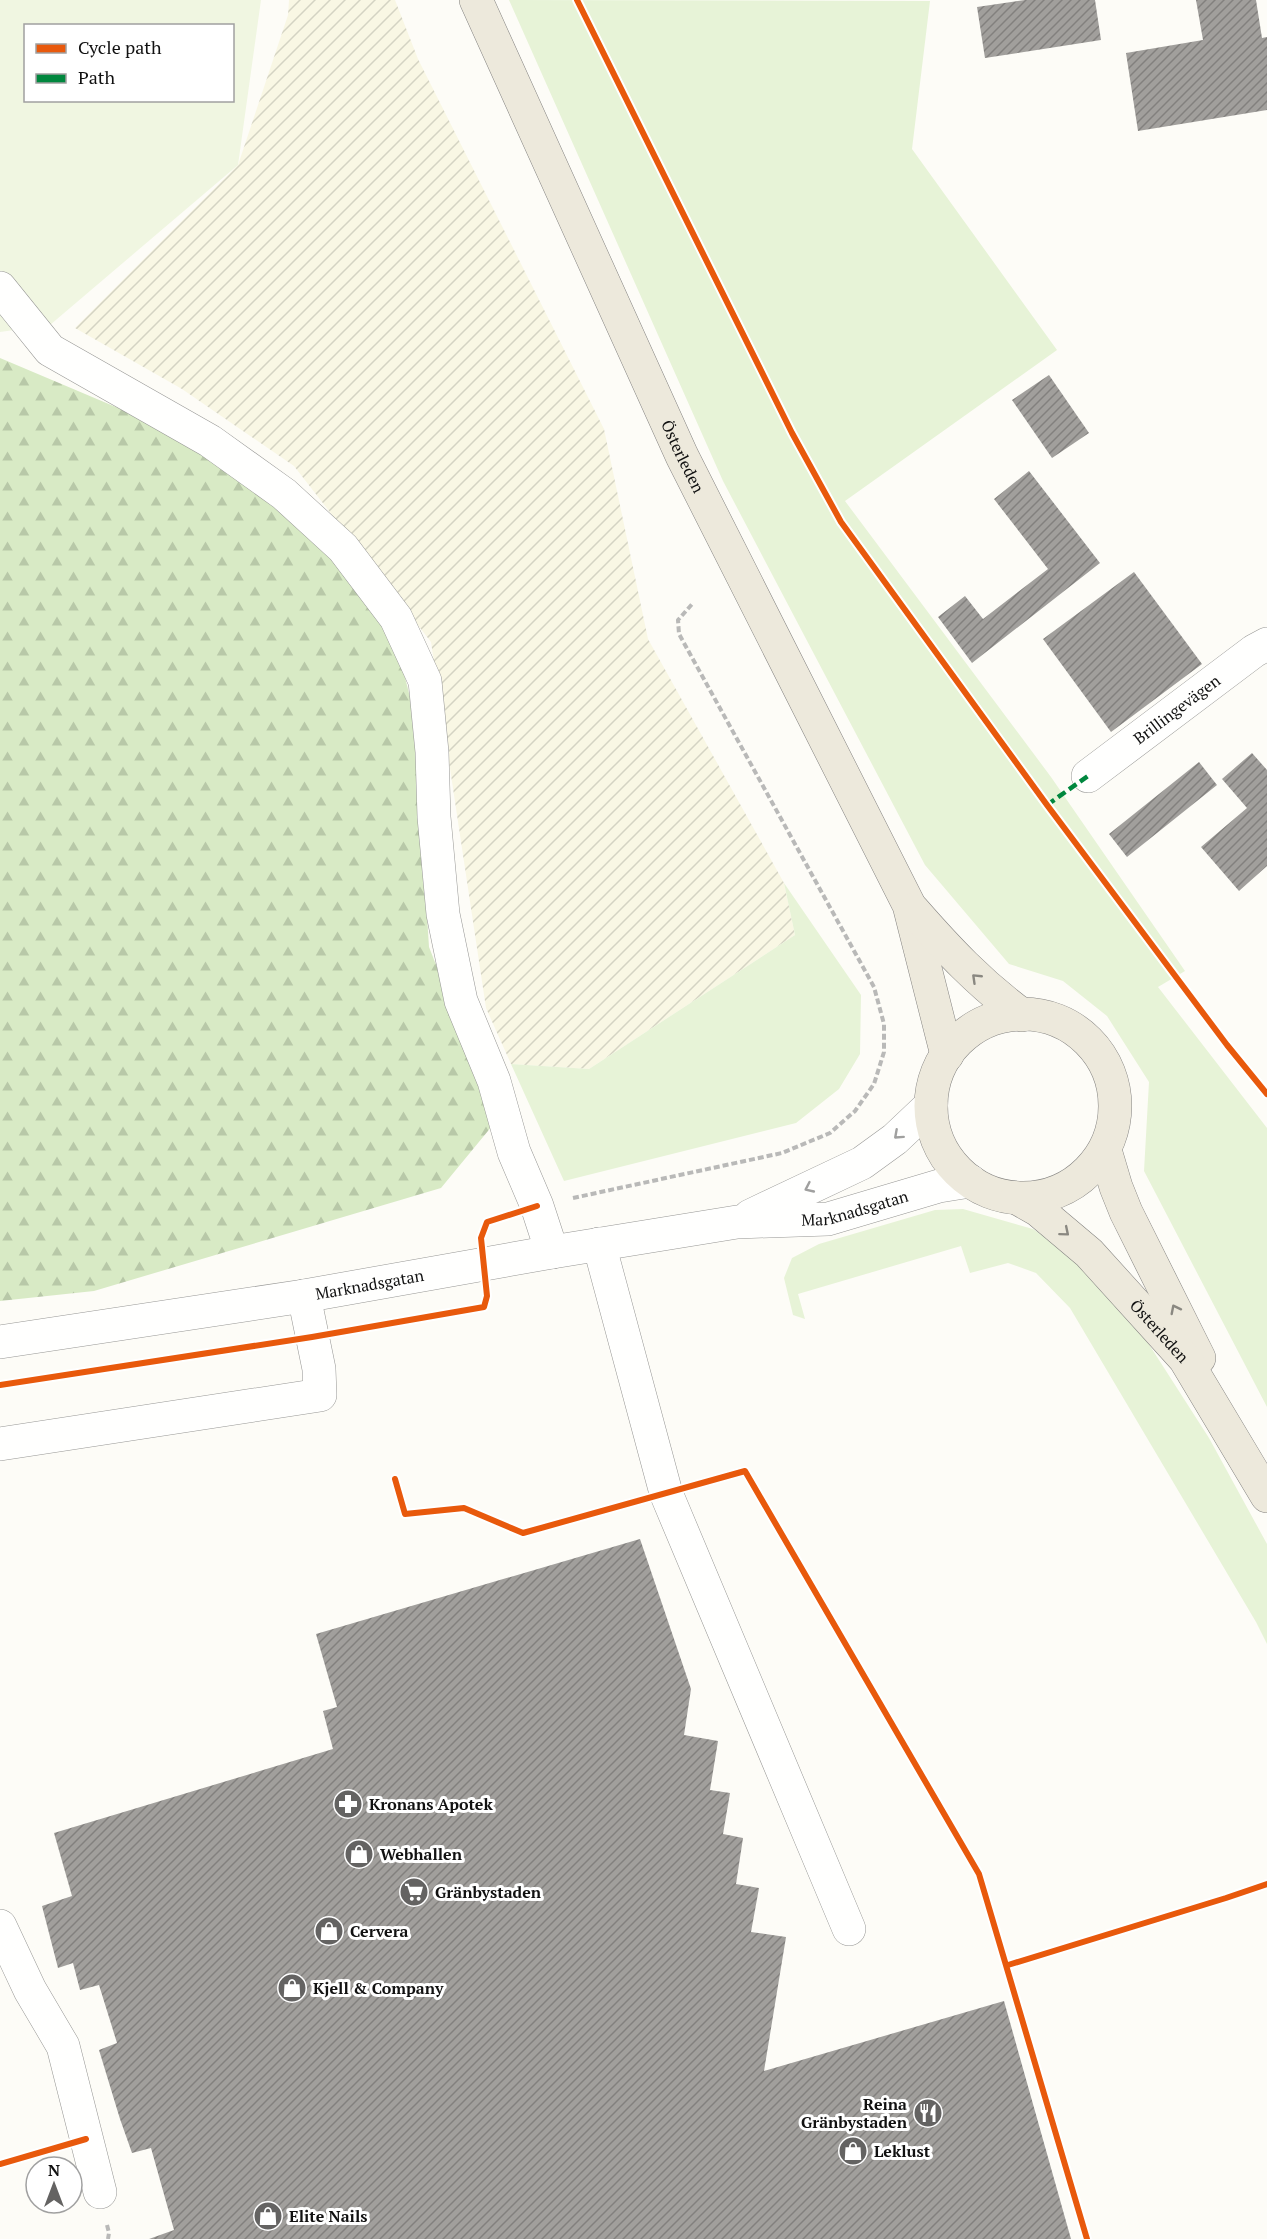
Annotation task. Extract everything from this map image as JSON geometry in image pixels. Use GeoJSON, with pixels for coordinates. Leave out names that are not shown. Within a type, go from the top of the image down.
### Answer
{"type":"FeatureCollection","features":[{"type":"Feature","properties":{"kind":"main road","name":"Österleden"},"geometry":{"type":"LineString","coordinates":[[476,0],[681,456],[909,905],[947,1055]]}},
{"type":"Feature","properties":{"kind":"main road","name":"Österleden"},"geometry":{"type":"LineString","coordinates":[[909,905],[955,958],[989,991],[1022,1015]]}},
{"type":"Feature","properties":{"kind":"main road"},"geometry":{"type":"LineString","coordinates":[[1022,1015],[1043,1017],[1072,1029],[1096,1050],[1107,1068],[1114,1088],[1116,1109],[1113,1130],[1105,1150],[1089,1171],[1068,1187],[1044,1196],[1017,1198],[992,1193],[970,1181],[953,1166],[941,1147],[934,1127],[932,1105],[933,1087],[947,1055],[962,1039],[979,1025],[1000,1018],[1022,1015]]}},
{"type":"Feature","properties":{"kind":"main road","name":"Österleden"},"geometry":{"type":"LineString","coordinates":[[1105,1150],[1126,1212],[1267,1495]]}},
{"type":"Feature","properties":{"kind":"main road","name":"Österleden"},"geometry":{"type":"LineString","coordinates":[[1017,1198],[1038,1210],[1089,1253],[1185,1359],[1267,1495]]}},
{"type":"Feature","properties":{"kind":"street"},"geometry":{"type":"LineString","coordinates":[[0,288],[50,350],[210,441],[284,494],[343,548],[396,618],[425,681],[443,914],[461,1001],[494,1081],[514,1152],[537,1206],[552,1252]]}},
{"type":"Feature","properties":{"kind":"street","name":"Brillingevägen"},"geometry":{"type":"LineString","coordinates":[[1088,776],[1263,655]]}},
{"type":"Feature","properties":{"kind":"street","name":"Marknadsgatan"},"geometry":{"type":"LineString","coordinates":[[737,1222],[862,1163],[895,1139],[932,1105]]}},
{"type":"Feature","properties":{"kind":"street","name":"Marknadsgatan"},"geometry":{"type":"LineString","coordinates":[[0,1342],[304,1296],[737,1222],[828,1219],[939,1186],[970,1181]]}},
{"type":"Feature","properties":{"kind":"street"},"geometry":{"type":"LineString","coordinates":[[599,1244],[666,1493],[849,1929]]}},
{"type":"Feature","properties":{"kind":"street"},"geometry":{"type":"LineString","coordinates":[[0,1443],[321,1395],[319,1369],[304,1296]]}},
{"type":"Feature","properties":{"kind":"street"},"geometry":{"type":"LineString","coordinates":[[0,1926],[30,1990],[63,2046],[100,2192]]}},
{"type":"Feature","properties":{"kind":"path"},"geometry":{"type":"LineString","coordinates":[[537,1206],[782,1153],[830,1133],[855,1111],[874,1084],[884,1052],[884,1024],[874,987],[679,633],[678,620],[693,603]]}},
{"type":"Feature","properties":{"kind":"shaded area"},"geometry":{"type":"Polygon","coordinates":[[[289,0],[395,0],[418,59],[604,429],[648,639],[784,883],[795,935],[589,1069],[511,1064],[486,1008],[431,642],[294,466],[182,389],[75,328],[238,165],[288,15],[289,0]]]}},
{"type":"Feature","properties":{"kind":"green space"},"geometry":{"type":"Polygon","coordinates":[[[0,0],[261,0],[238,165],[50,325],[0,332],[0,0]]]}},
{"type":"Feature","properties":{"kind":"green space"},"geometry":{"type":"Polygon","coordinates":[[[509,0],[930,1],[912,149],[1057,350],[845,501],[1051,777],[1185,971],[1158,987],[1267,1128],[1267,1407],[1144,1171],[1149,1082],[1107,1016],[1063,981],[1009,964],[925,865],[723,481],[509,0]]]}},
{"type":"Feature","properties":{"kind":"green space"},"geometry":{"type":"Polygon","coordinates":[[[0,358],[130,413],[272,493],[354,576],[400,658],[420,736],[422,839],[429,947],[497,1120],[441,1188],[94,1291],[0,1301],[0,358]]]}},
{"type":"Feature","properties":{"kind":"green space"},"geometry":{"type":"Polygon","coordinates":[[[784,883],[861,995],[860,1054],[839,1089],[796,1123],[564,1181],[511,1064],[589,1069],[795,935],[784,883]]]}},
{"type":"Feature","properties":{"kind":"green space"},"geometry":{"type":"Polygon","coordinates":[[[963,1209],[1033,1229],[1074,1257],[1134,1321],[1209,1438],[1267,1544],[1267,1644],[1070,1308],[1036,1273],[1008,1263],[970,1273],[961,1246],[798,1294],[805,1319],[793,1315],[784,1278],[792,1258],[819,1244],[935,1210],[963,1209]]]}},
{"type":"Feature","properties":{"kind":"building"},"geometry":{"type":"Polygon","coordinates":[[[1025,0],[1095,0],[1101,40],[985,58],[977,7],[1025,0]]]}},
{"type":"Feature","properties":{"kind":"building"},"geometry":{"type":"Polygon","coordinates":[[[1196,0],[1256,0],[1262,38],[1267,37],[1267,110],[1138,131],[1126,53],[1203,40],[1196,0]]]}},
{"type":"Feature","properties":{"kind":"building"},"geometry":{"type":"Polygon","coordinates":[[[1049,375],[1089,433],[1052,458],[1012,400],[1049,375]]]}},
{"type":"Feature","properties":{"kind":"building"},"geometry":{"type":"Polygon","coordinates":[[[1029,471],[1100,563],[972,663],[938,617],[965,596],[983,619],[1048,569],[994,499],[1029,471]]]}},
{"type":"Feature","properties":{"kind":"building"},"geometry":{"type":"Polygon","coordinates":[[[1134,572],[1202,664],[1111,732],[1043,639],[1134,572]]]}},
{"type":"Feature","properties":{"kind":"building"},"geometry":{"type":"Polygon","coordinates":[[[1252,753],[1267,770],[1267,866],[1239,891],[1201,847],[1247,808],[1222,779],[1252,753]]]}},
{"type":"Feature","properties":{"kind":"building"},"geometry":{"type":"Polygon","coordinates":[[[1199,762],[1217,785],[1127,857],[1109,834],[1199,762]]]}},
{"type":"Feature","properties":{"kind":"building","name":"Gränbystaden"},"geometry":{"type":"Polygon","coordinates":[[[640,1539],[691,1689],[684,1735],[718,1741],[710,1790],[730,1793],[723,1834],[743,1838],[736,1884],[759,1888],[751,1932],[786,1937],[764,2071],[1004,2001],[1071,2239],[149,2239],[174,2230],[151,2148],[132,2153],[120,2119],[99,2050],[117,2043],[99,1985],[80,1990],[73,1963],[58,1968],[42,1906],[72,1896],[54,1833],[333,1749],[323,1711],[337,1707],[316,1634],[640,1539]]]}},
{"type":"Feature","properties":{"kind":"marked path"},"geometry":{"type":"LineString","coordinates":[[1047,805],[1088,776]]}},
{"type":"Feature","properties":{"kind":"cycle path"},"geometry":{"type":"LineString","coordinates":[[577,0],[792,433],[841,522],[1047,805],[1227,1045],[1267,1094]]}},
{"type":"Feature","properties":{"kind":"cycle path"},"geometry":{"type":"LineString","coordinates":[[0,1385],[312,1337],[484,1307],[487,1296],[481,1238],[487,1222],[537,1206]]}},
{"type":"Feature","properties":{"kind":"cycle path"},"geometry":{"type":"LineString","coordinates":[[395,1479],[405,1514],[464,1508],[523,1533],[745,1471],[979,1874],[1087,2239]]}},
{"type":"Feature","properties":{"kind":"cycle path"},"geometry":{"type":"LineString","coordinates":[[1008,1965],[1267,1884]]}},
{"type":"Feature","properties":{"kind":"cycle path"},"geometry":{"type":"LineString","coordinates":[[0,2164],[86,2139]]}},
{"type":"Feature","properties":{"kind":"place","name":"Kronans Apotek"},"geometry":{"type":"Point","coordinates":[348,1804]}},
{"type":"Feature","properties":{"kind":"place","name":"Webhallen"},"geometry":{"type":"Point","coordinates":[359,1854]}},
{"type":"Feature","properties":{"kind":"place","name":"Gränbystaden"},"geometry":{"type":"Point","coordinates":[414,1892]}},
{"type":"Feature","properties":{"kind":"place","name":"Cervera"},"geometry":{"type":"Point","coordinates":[329,1931]}},
{"type":"Feature","properties":{"kind":"place","name":"Kjell & Company"},"geometry":{"type":"Point","coordinates":[292,1988]}},
{"type":"Feature","properties":{"kind":"place","name":"Reina Gränbystaden"},"geometry":{"type":"Point","coordinates":[928,2113]}},
{"type":"Feature","properties":{"kind":"place","name":"Leklust"},"geometry":{"type":"Point","coordinates":[853,2151]}},
{"type":"Feature","properties":{"kind":"place","name":"Elite Nails"},"geometry":{"type":"Point","coordinates":[268,2216]}}]}
